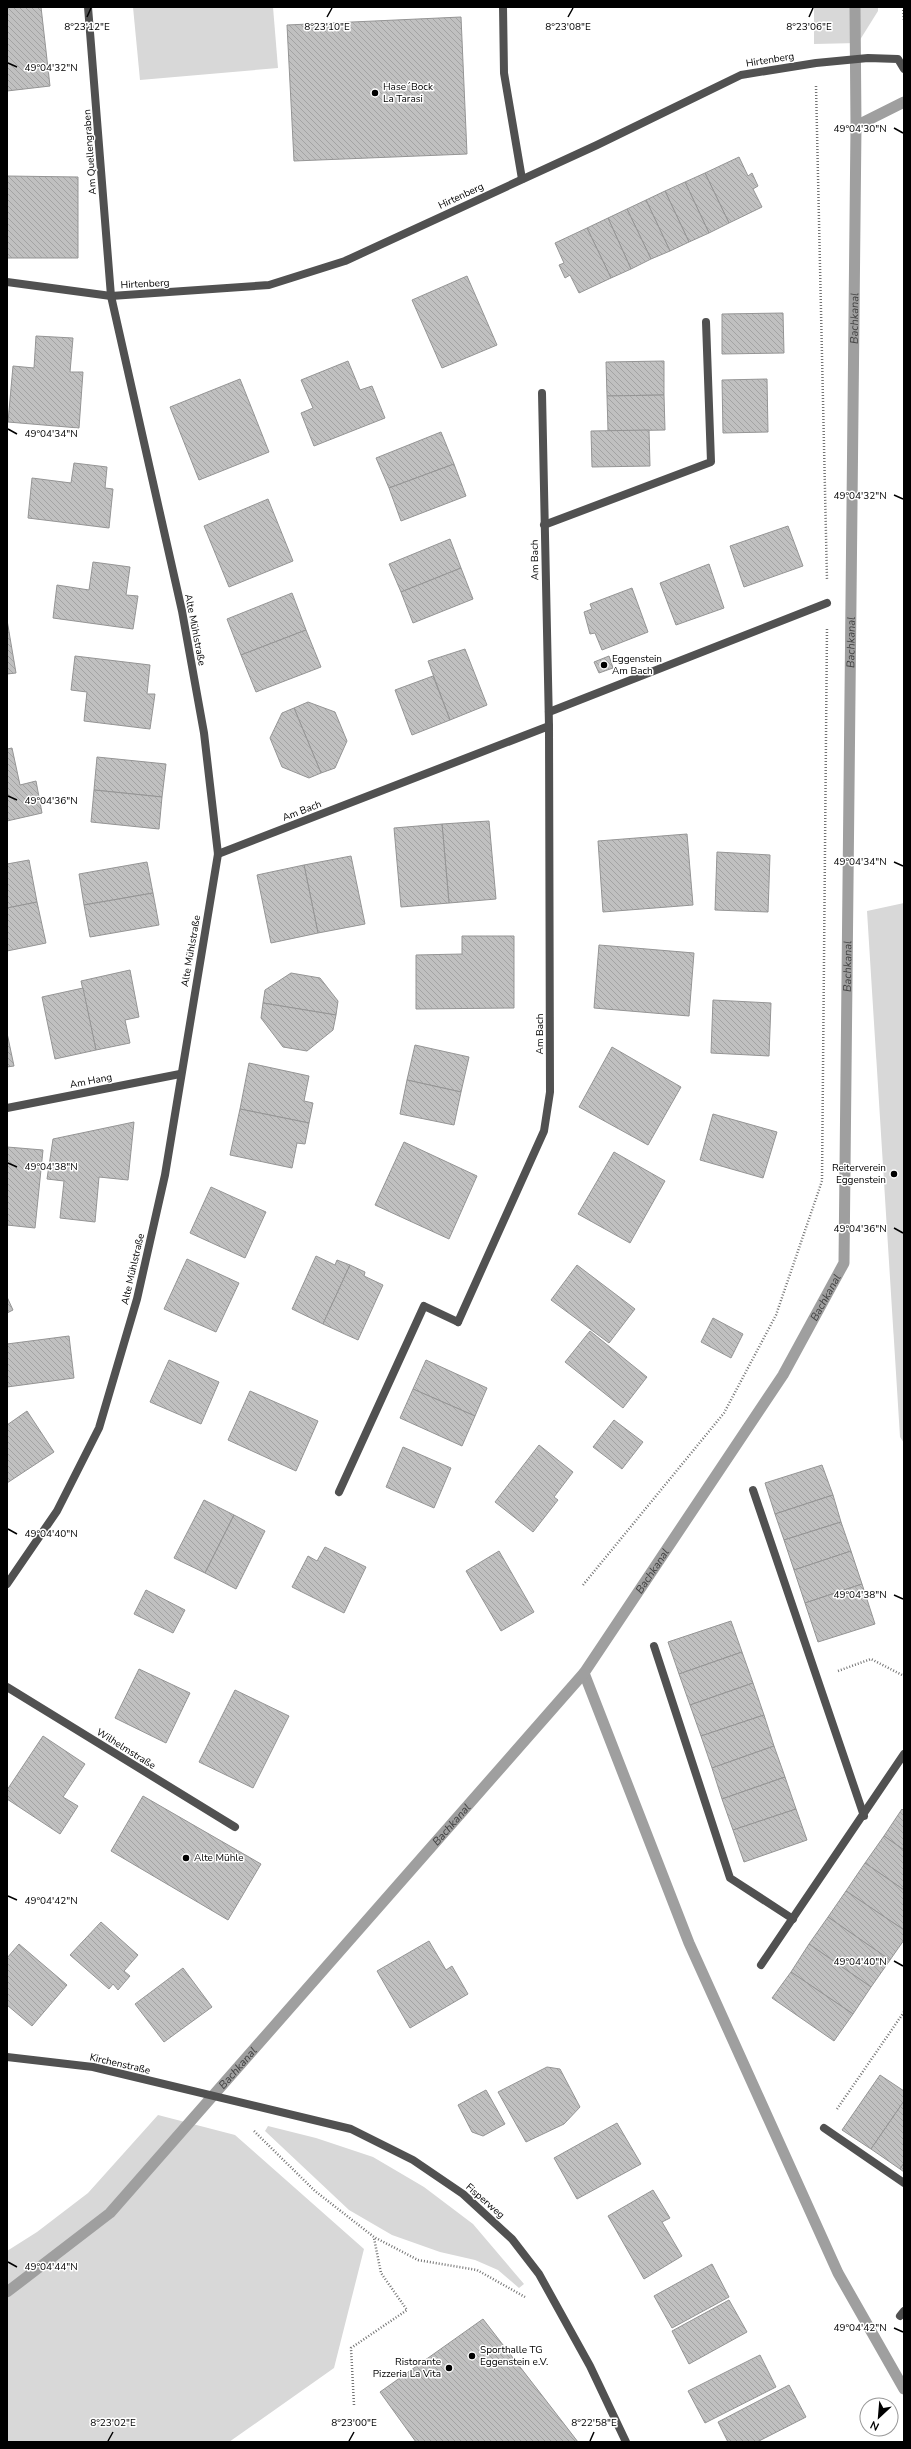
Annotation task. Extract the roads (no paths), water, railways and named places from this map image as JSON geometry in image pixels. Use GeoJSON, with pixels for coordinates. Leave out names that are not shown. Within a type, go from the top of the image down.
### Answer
{"type":"FeatureCollection","features":[{"type":"Feature","properties":{"kind":"street","name":"Am Quellengraben"},"geometry":{"type":"LineString","coordinates":[[88,7],[111,296]]}},
{"type":"Feature","properties":{"kind":"street"},"geometry":{"type":"LineString","coordinates":[[503,7],[504,73],[522,179]]}},
{"type":"Feature","properties":{"kind":"street","name":"Hirtenberg"},"geometry":{"type":"LineString","coordinates":[[7,282],[111,296],[269,285],[346,261],[597,145],[741,75],[816,63],[868,58],[898,59],[904,69]]}},
{"type":"Feature","properties":{"kind":"street","name":"Alte Mühlstraße"},"geometry":{"type":"LineString","coordinates":[[7,1584],[57,1512],[100,1428],[139,1292],[165,1176],[180,1074],[218,854],[204,733],[182,611],[111,296]]}},
{"type":"Feature","properties":{"kind":"street"},"geometry":{"type":"LineString","coordinates":[[544,525],[711,462],[706,322]]}},
{"type":"Feature","properties":{"kind":"street","name":"Am Bach"},"geometry":{"type":"LineString","coordinates":[[339,1492],[424,1306],[458,1322],[544,1131],[550,1092],[549,712],[542,393]]}},
{"type":"Feature","properties":{"kind":"street"},"geometry":{"type":"LineString","coordinates":[[549,712],[827,603]]}},
{"type":"Feature","properties":{"kind":"street","name":"Am Bach"},"geometry":{"type":"LineString","coordinates":[[218,854],[549,726]]}},
{"type":"Feature","properties":{"kind":"street","name":"Am Hang"},"geometry":{"type":"LineString","coordinates":[[7,1108],[180,1074]]}},
{"type":"Feature","properties":{"kind":"street"},"geometry":{"type":"LineString","coordinates":[[753,1490],[864,1816]]}},
{"type":"Feature","properties":{"kind":"street"},"geometry":{"type":"LineString","coordinates":[[654,1646],[730,1878],[793,1919]]}},
{"type":"Feature","properties":{"kind":"street","name":"Wilhelmstraße"},"geometry":{"type":"LineString","coordinates":[[7,1688],[235,1827]]}},
{"type":"Feature","properties":{"kind":"street"},"geometry":{"type":"LineString","coordinates":[[761,1965],[864,1816],[904,1754]]}},
{"type":"Feature","properties":{"kind":"street","name":"Kirchenstraße"},"geometry":{"type":"LineString","coordinates":[[7,2057],[93,2067],[226,2101]]}},
{"type":"Feature","properties":{"kind":"street","name":"Fisperweg"},"geometry":{"type":"LineString","coordinates":[[226,2101],[350,2129],[413,2160],[463,2194],[512,2239],[540,2274],[590,2366],[626,2442]]}},
{"type":"Feature","properties":{"kind":"street"},"geometry":{"type":"LineString","coordinates":[[824,2128],[904,2183]]}},
{"type":"Feature","properties":{"kind":"waterway","name":"Bachkanal"},"geometry":{"type":"LineString","coordinates":[[7,2292],[110,2213],[584,1673],[783,1375],[844,1263],[856,126],[855,7]]}},
{"type":"Feature","properties":{"kind":"waterway"},"geometry":{"type":"LineString","coordinates":[[856,126],[904,102]]}},
{"type":"Feature","properties":{"kind":"waterway"},"geometry":{"type":"LineString","coordinates":[[584,1673],[689,1943],[838,2273],[904,2389]]}},
{"type":"Feature","properties":{"kind":"place","name":"Hase´Bock La Tarasi"},"geometry":{"type":"Point","coordinates":[375,93]}},
{"type":"Feature","properties":{"kind":"place","name":"Eggenstein Am Bach"},"geometry":{"type":"Point","coordinates":[604,665]}},
{"type":"Feature","properties":{"kind":"place","name":"Reiterverein Eggenstein"},"geometry":{"type":"Point","coordinates":[894,1174]}},
{"type":"Feature","properties":{"kind":"place","name":"Alte Mühle"},"geometry":{"type":"Point","coordinates":[186,1858]}},
{"type":"Feature","properties":{"kind":"place","name":"Sporthalle TG Eggenstein e.V."},"geometry":{"type":"Point","coordinates":[472,2356]}},
{"type":"Feature","properties":{"kind":"place","name":"Ristorante Pizzeria La Vita"},"geometry":{"type":"Point","coordinates":[449,2368]}}]}
